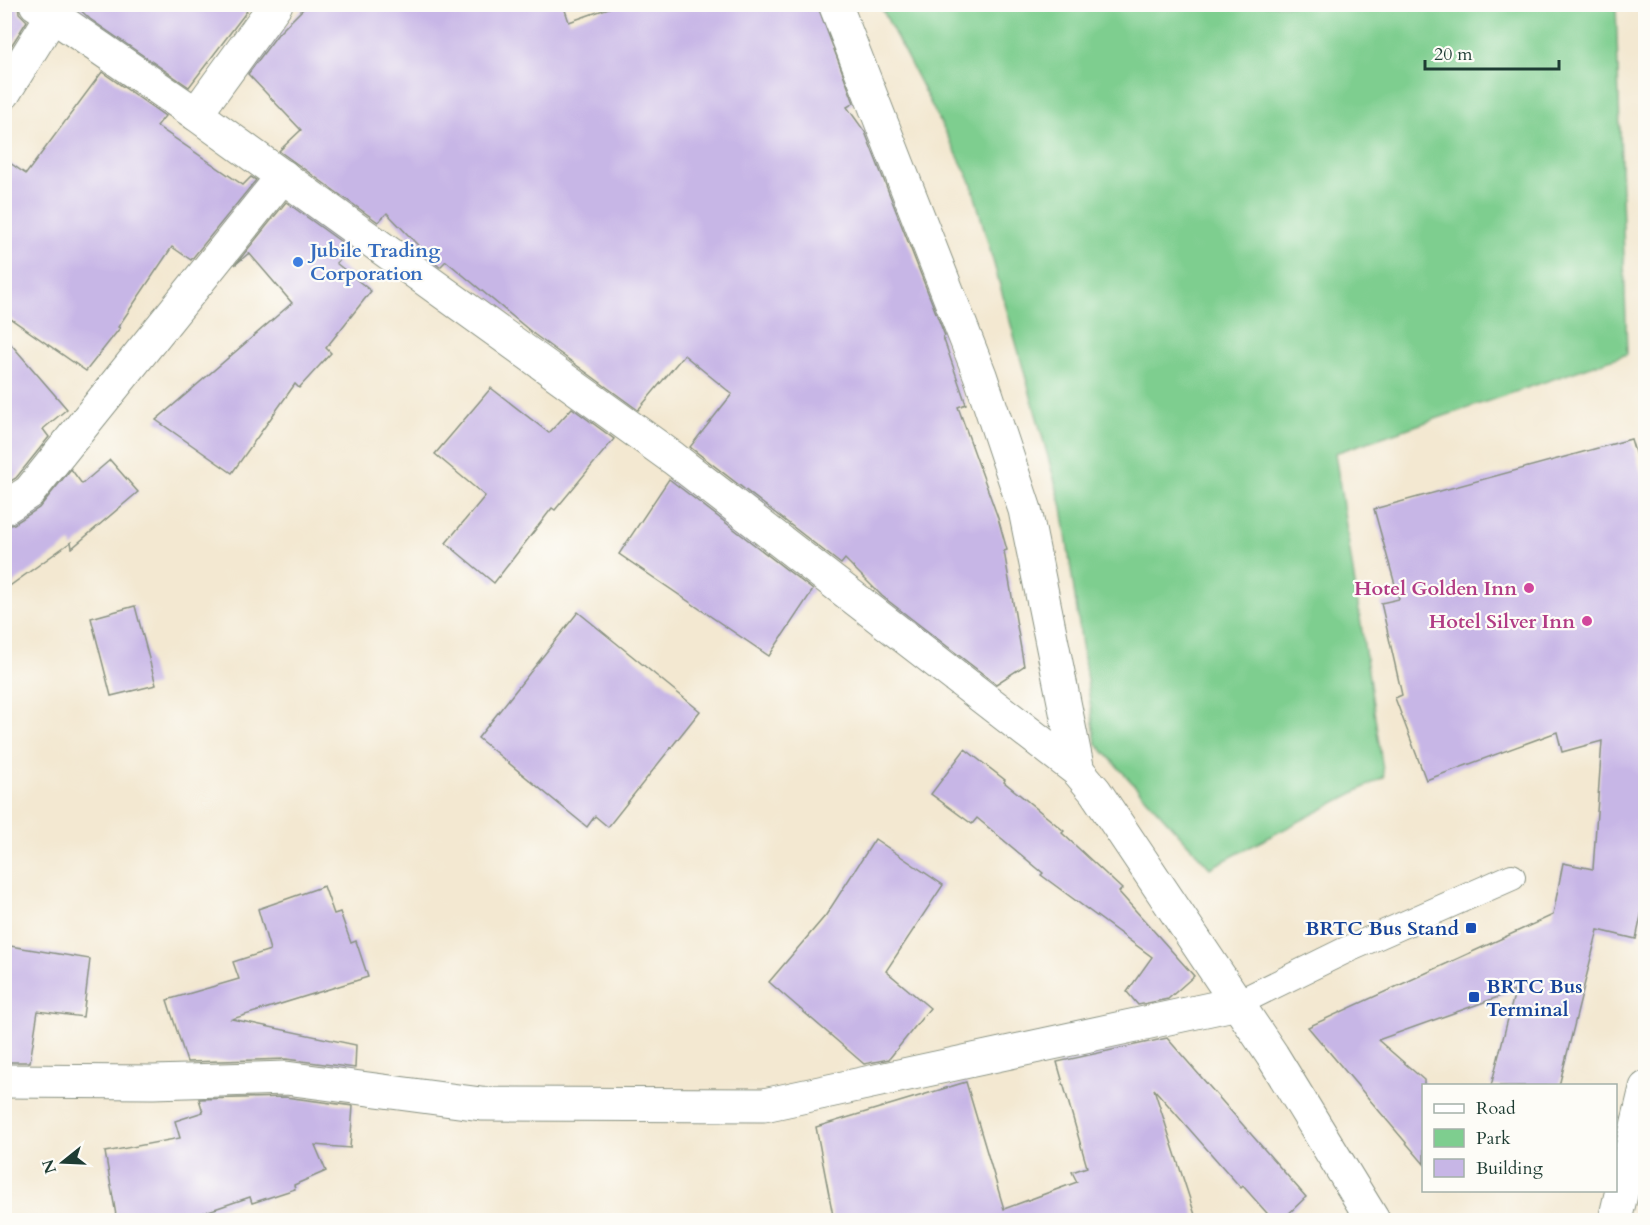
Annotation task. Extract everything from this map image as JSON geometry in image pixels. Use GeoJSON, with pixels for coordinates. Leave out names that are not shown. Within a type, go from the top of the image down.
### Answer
{"type":"FeatureCollection","features":[{"type":"Feature","properties":{"kind":"street"},"geometry":{"type":"LineString","coordinates":[[196,114],[276,4]]}},
{"type":"Feature","properties":{"kind":"street"},"geometry":{"type":"LineString","coordinates":[[835,4],[980,375],[1025,510],[1078,771]]}},
{"type":"Feature","properties":{"kind":"street"},"geometry":{"type":"LineString","coordinates":[[4,93],[44,10],[196,114],[673,458],[1078,771],[1095,791],[1238,1003],[1373,1221]]}},
{"type":"Feature","properties":{"kind":"street"},"geometry":{"type":"LineString","coordinates":[[4,508],[29,492],[283,176]]}},
{"type":"Feature","properties":{"kind":"street"},"geometry":{"type":"LineString","coordinates":[[4,1081],[153,1082],[286,1078],[481,1104],[764,1105],[1238,1003]]}},
{"type":"Feature","properties":{"kind":"street"},"geometry":{"type":"LineString","coordinates":[[1615,1221],[1646,1088]]}},
{"type":"Feature","properties":{"kind":"lane"},"geometry":{"type":"LineString","coordinates":[[1238,1003],[1344,951],[1512,878]]}},
{"type":"Feature","properties":{"kind":"green space"},"geometry":{"type":"Polygon","coordinates":[[[880,5],[1616,5],[1627,354],[1335,453],[1384,777],[1210,868],[1096,743],[1062,507],[971,182],[880,5]]]}},
{"type":"Feature","properties":{"kind":"building"},"geometry":{"type":"Polygon","coordinates":[[[4,4],[18,4],[19,13],[27,21],[4,57],[4,4]]]}},
{"type":"Feature","properties":{"kind":"building"},"geometry":{"type":"Polygon","coordinates":[[[74,4],[239,4],[247,11],[189,87],[90,19],[74,4]]]}},
{"type":"Feature","properties":{"kind":"building"},"geometry":{"type":"Polygon","coordinates":[[[308,4],[563,4],[569,22],[620,4],[817,4],[854,103],[847,107],[865,132],[945,336],[943,337],[966,404],[958,407],[998,518],[1007,550],[1004,551],[1024,666],[996,684],[882,596],[845,559],[841,564],[690,447],[732,394],[684,355],[638,410],[535,335],[446,261],[440,267],[436,264],[387,213],[378,222],[279,151],[301,130],[248,74],[278,34],[308,4]]]}},
{"type":"Feature","properties":{"kind":"building"},"geometry":{"type":"Polygon","coordinates":[[[102,72],[165,116],[157,126],[243,185],[251,177],[256,180],[191,260],[172,247],[118,327],[120,328],[86,371],[4,314],[4,159],[26,174],[102,72]]]}},
{"type":"Feature","properties":{"kind":"building"},"geometry":{"type":"Polygon","coordinates":[[[286,202],[351,249],[336,263],[371,291],[326,348],[331,353],[299,388],[295,384],[232,473],[156,420],[292,303],[249,253],[235,265],[286,202]]]}},
{"type":"Feature","properties":{"kind":"building"},"geometry":{"type":"Polygon","coordinates":[[[4,336],[67,409],[43,429],[49,437],[16,478],[4,485],[4,336]]]}},
{"type":"Feature","properties":{"kind":"building"},"geometry":{"type":"Polygon","coordinates":[[[491,388],[549,433],[572,408],[614,439],[555,510],[552,508],[494,583],[446,543],[485,496],[435,454],[491,388]]]}},
{"type":"Feature","properties":{"kind":"building"},"geometry":{"type":"Polygon","coordinates":[[[1631,439],[1646,489],[1646,893],[1636,939],[1598,930],[1560,1084],[1492,1084],[1515,991],[1378,1040],[1424,1080],[1422,1084],[1422,1162],[1308,1027],[1553,915],[1563,863],[1593,869],[1602,741],[1562,752],[1557,732],[1426,780],[1395,698],[1402,695],[1381,603],[1399,599],[1374,509],[1631,439]]]}},
{"type":"Feature","properties":{"kind":"building"},"geometry":{"type":"Polygon","coordinates":[[[110,460],[138,492],[72,548],[71,542],[4,590],[4,527],[14,524],[39,508],[71,469],[82,484],[110,460]]]}},
{"type":"Feature","properties":{"kind":"building"},"geometry":{"type":"Polygon","coordinates":[[[669,479],[813,590],[769,656],[619,554],[669,479]]]}},
{"type":"Feature","properties":{"kind":"building"},"geometry":{"type":"Polygon","coordinates":[[[135,606],[156,685],[111,696],[91,618],[135,606]]]}},
{"type":"Feature","properties":{"kind":"building"},"geometry":{"type":"Polygon","coordinates":[[[578,612],[700,711],[608,827],[595,816],[587,827],[478,738],[578,612]]]}},
{"type":"Feature","properties":{"kind":"building"},"geometry":{"type":"Polygon","coordinates":[[[965,749],[1064,831],[1062,833],[1122,889],[1119,892],[1194,976],[1168,999],[1138,1005],[1127,992],[1152,957],[1041,875],[1043,873],[977,818],[972,824],[931,794],[965,749]]]}},
{"type":"Feature","properties":{"kind":"building"},"geometry":{"type":"Polygon","coordinates":[[[875,839],[943,885],[886,971],[930,1008],[889,1059],[864,1064],[769,982],[826,915],[875,839]]]}},
{"type":"Feature","properties":{"kind":"building"},"geometry":{"type":"Polygon","coordinates":[[[324,886],[334,914],[340,912],[351,943],[356,941],[368,977],[232,1019],[356,1045],[355,1068],[286,1059],[187,1062],[167,1000],[239,979],[233,962],[270,950],[258,909],[324,886]]]}},
{"type":"Feature","properties":{"kind":"building"},"geometry":{"type":"Polygon","coordinates":[[[4,945],[90,959],[83,1017],[38,1011],[30,1062],[4,1062],[4,945]]]}},
{"type":"Feature","properties":{"kind":"building"},"geometry":{"type":"Polygon","coordinates":[[[1167,1038],[1306,1197],[1281,1221],[1274,1221],[1243,1186],[1241,1188],[1154,1089],[1197,1221],[834,1221],[816,1127],[966,1082],[1004,1209],[1077,1182],[1072,1172],[1087,1167],[1057,1062],[1167,1038]]]}},
{"type":"Feature","properties":{"kind":"building"},"geometry":{"type":"Polygon","coordinates":[[[285,1097],[353,1106],[350,1148],[315,1145],[326,1171],[294,1185],[295,1189],[252,1203],[250,1197],[179,1221],[117,1221],[105,1152],[180,1138],[175,1121],[203,1112],[199,1099],[285,1097]]]}},
{"type":"Feature","properties":{"kind":"place","name":"Jubile Trading Corporation"},"geometry":{"type":"Point","coordinates":[298,262]}},
{"type":"Feature","properties":{"kind":"place","name":"Hotel Golden Inn"},"geometry":{"type":"Point","coordinates":[1529,588]}},
{"type":"Feature","properties":{"kind":"place","name":"Hotel Silver Inn"},"geometry":{"type":"Point","coordinates":[1587,621]}},
{"type":"Feature","properties":{"kind":"place","name":"BRTC Bus Stand"},"geometry":{"type":"Point","coordinates":[1471,928]}},
{"type":"Feature","properties":{"kind":"place","name":"BRTC Bus Terminal"},"geometry":{"type":"Point","coordinates":[1474,997]}}]}
